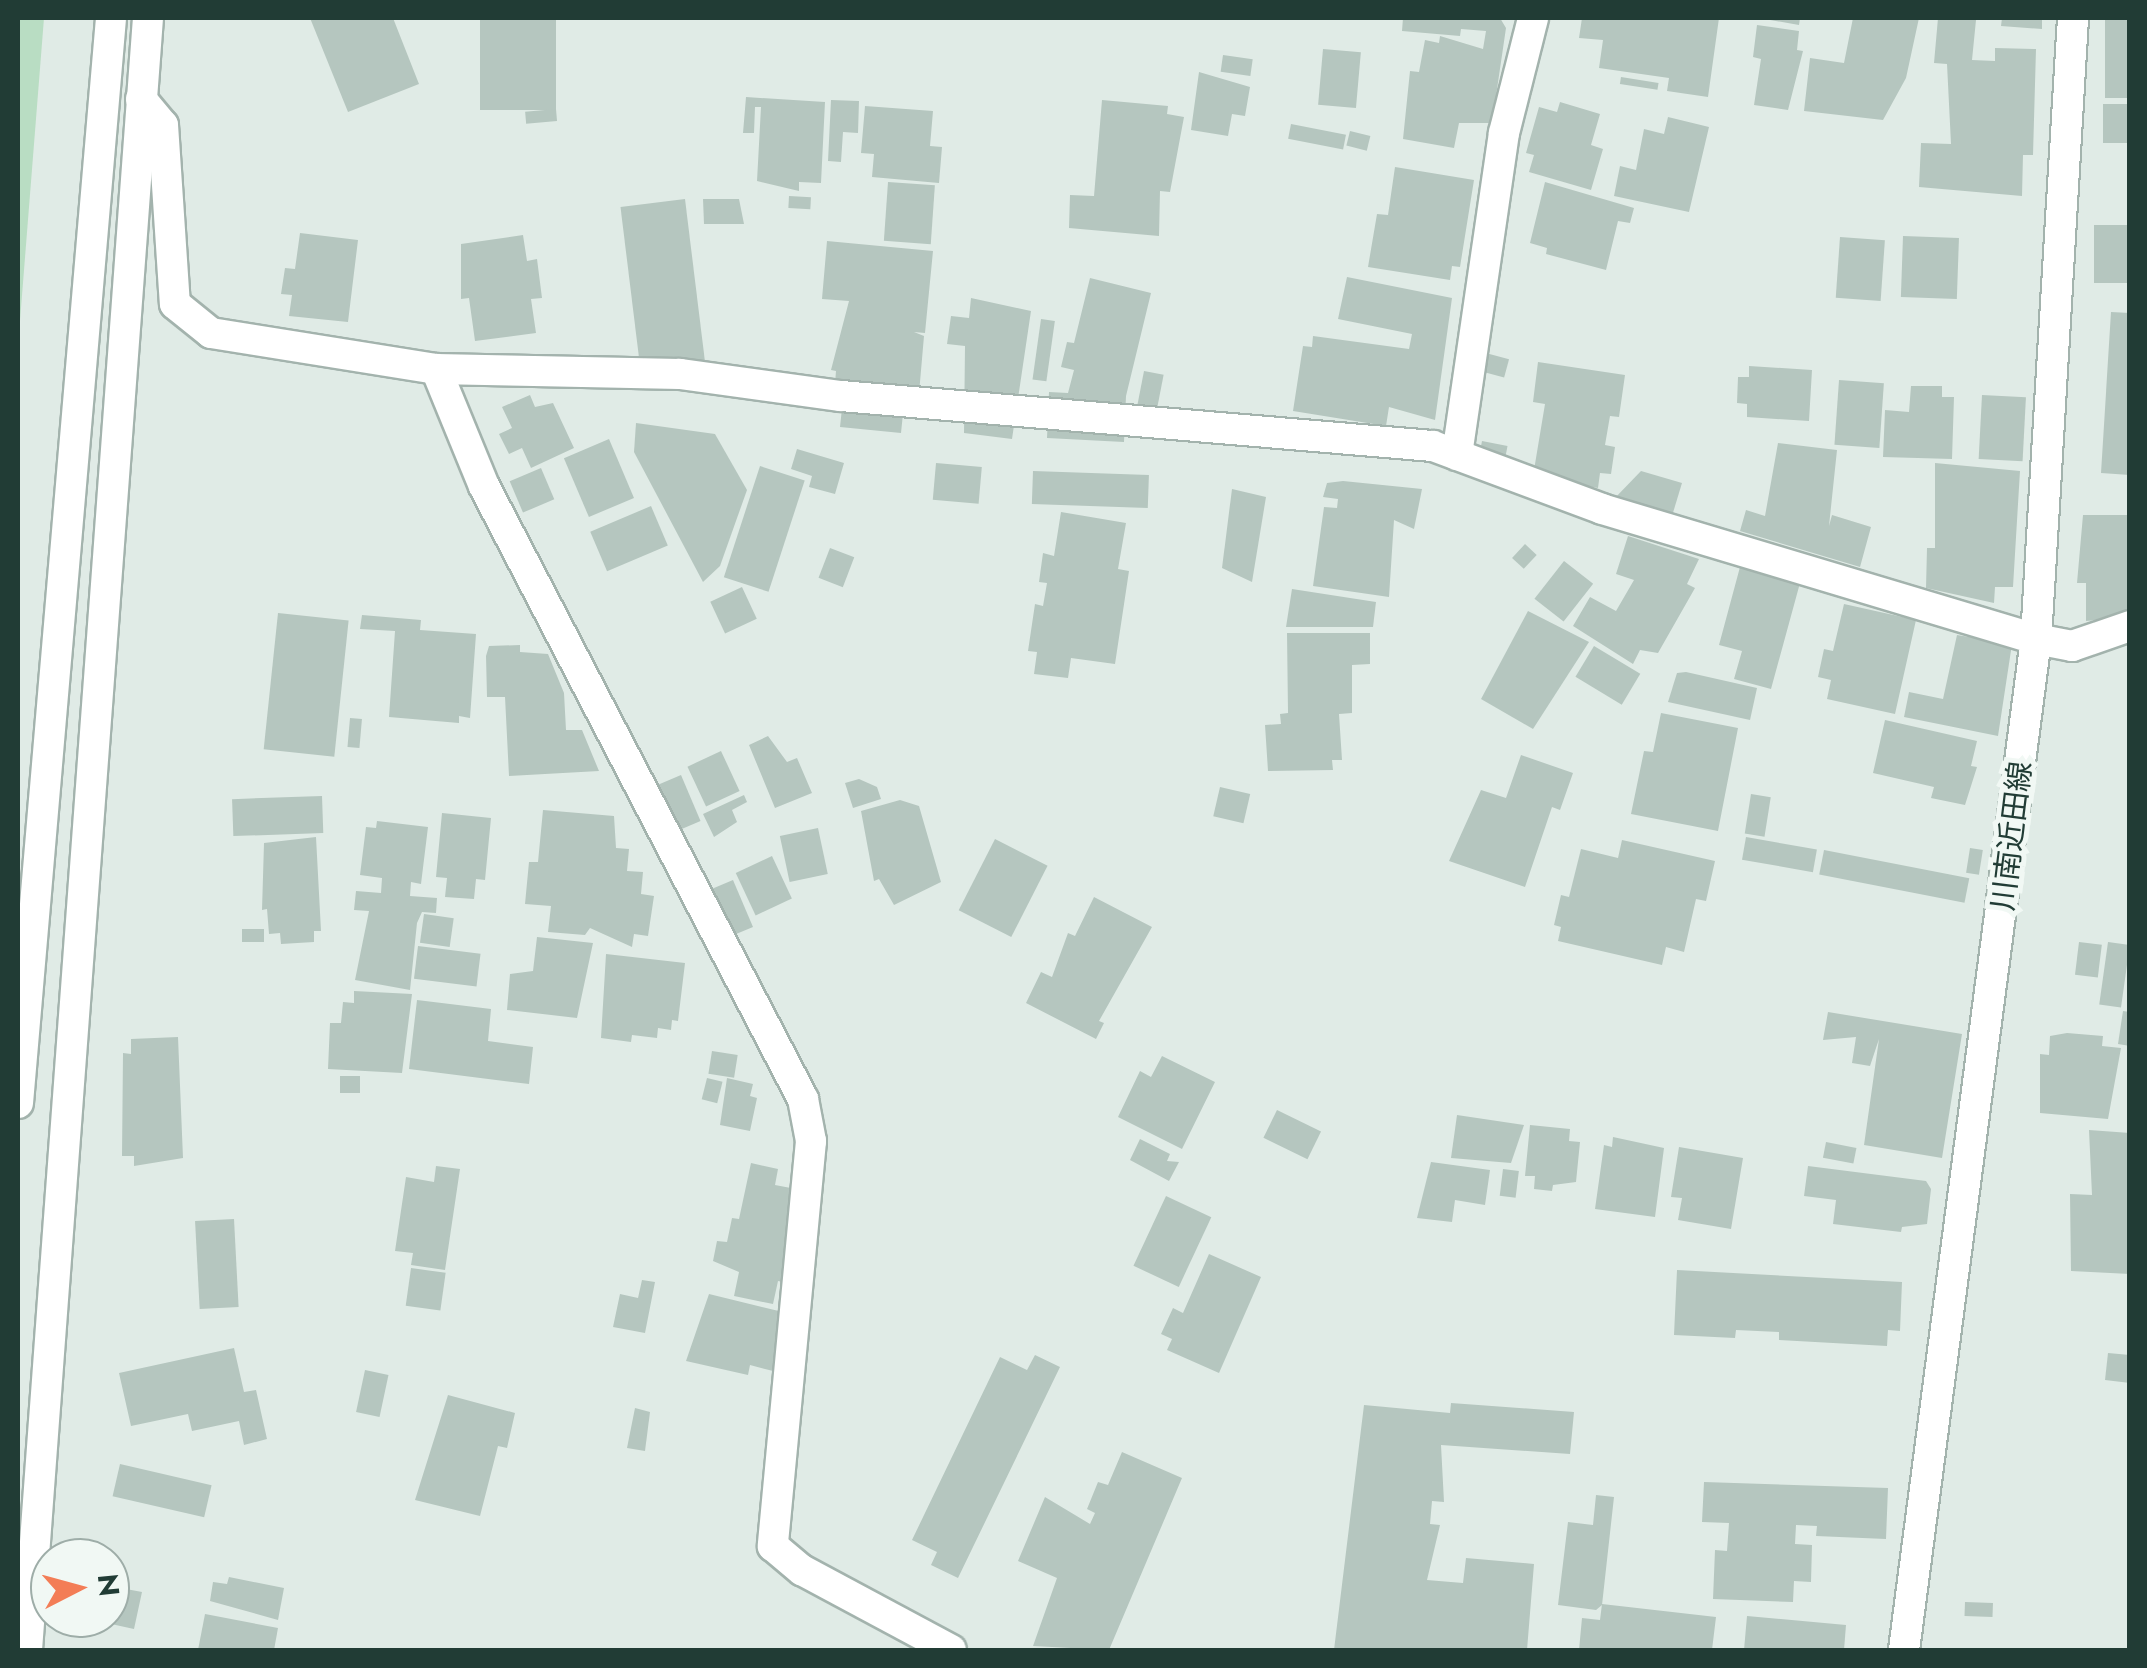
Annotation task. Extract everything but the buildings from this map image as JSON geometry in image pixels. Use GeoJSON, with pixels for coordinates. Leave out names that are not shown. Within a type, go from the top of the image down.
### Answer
{"type":"FeatureCollection","features":[{"type":"Feature","properties":{"kind":"street"},"geometry":{"type":"LineString","coordinates":[[18,1103],[112,18]]}},
{"type":"Feature","properties":{"kind":"street"},"geometry":{"type":"LineString","coordinates":[[27,1650],[148,18]]}},
{"type":"Feature","properties":{"kind":"street"},"geometry":{"type":"LineString","coordinates":[[1457,455],[1504,134],[1533,18]]}},
{"type":"Feature","properties":{"kind":"street","name":"川南近田線"},"geometry":{"type":"LineString","coordinates":[[1904,1650],[2036,638],[2072,18]]}},
{"type":"Feature","properties":{"kind":"street"},"geometry":{"type":"LineString","coordinates":[[141,99],[163,125],[175,304],[210,333],[436,369],[680,374],[841,396],[1433,446],[1602,510],[2036,638],[2072,646],[2130,626]]}},
{"type":"Feature","properties":{"kind":"street"},"geometry":{"type":"LineString","coordinates":[[436,369],[484,486],[802,1100],[811,1140],[773,1546],[802,1570],[951,1650]]}},
{"type":"Feature","properties":{"kind":"green space"},"geometry":{"type":"Polygon","coordinates":[[[18,18],[44,18],[18,346],[18,18]]]}}]}
